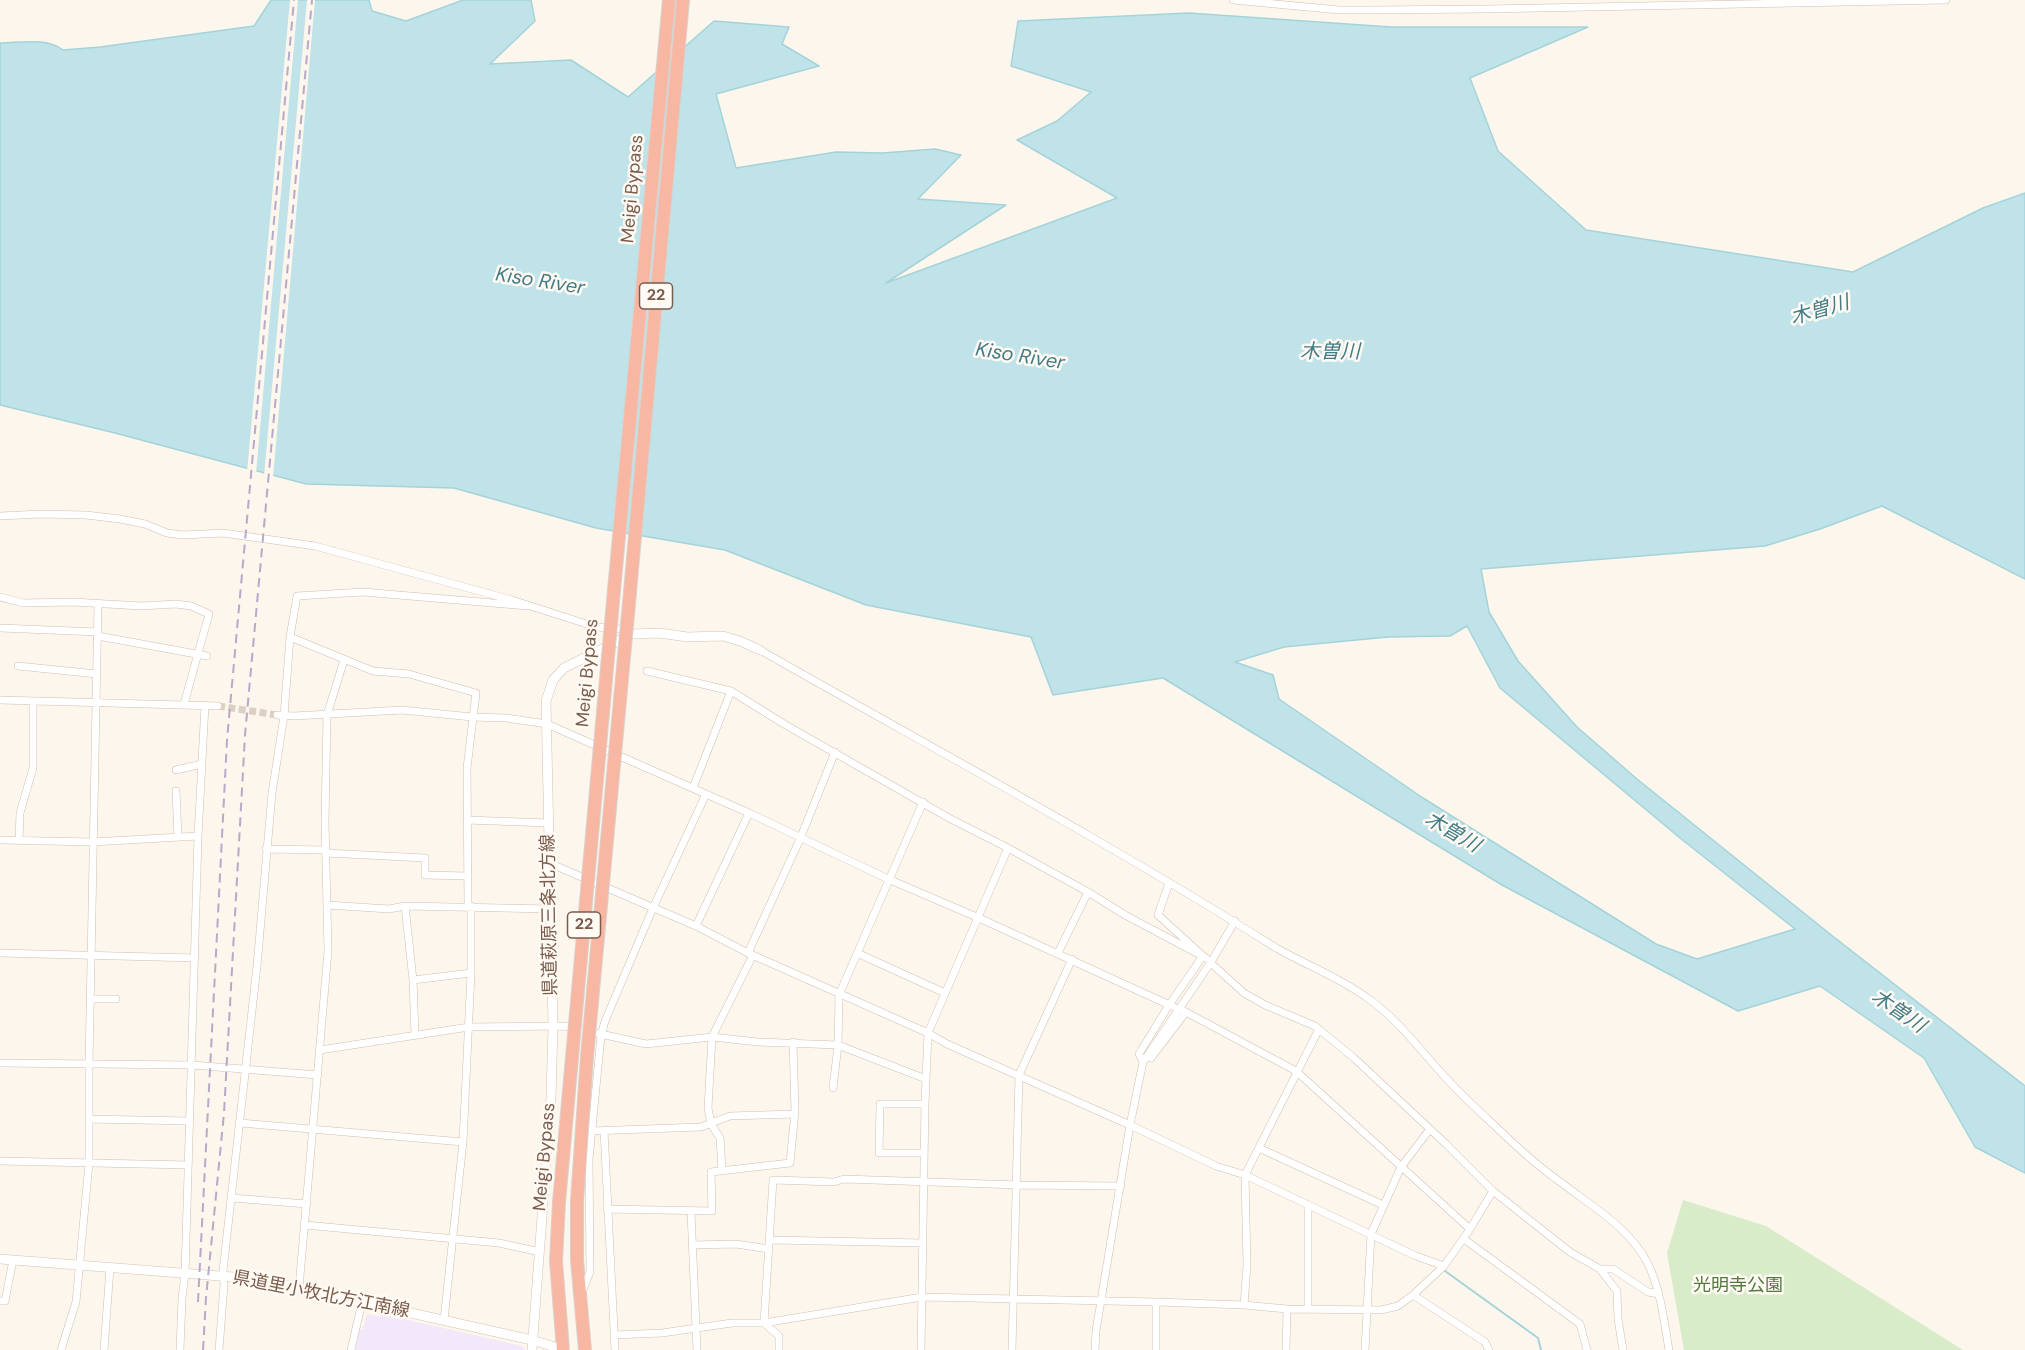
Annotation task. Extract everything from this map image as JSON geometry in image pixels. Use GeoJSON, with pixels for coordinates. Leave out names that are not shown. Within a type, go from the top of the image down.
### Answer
{"type":"FeatureCollection","features":[{"type":"Feature","properties":{"kind":"highway","name":"Meigi Bypass"},"geometry":{"type":"LineString","coordinates":[[564,1350],[556,1261],[559,1202],[669,0]]}},
{"type":"Feature","properties":{"kind":"highway","name":"Meigi Bypass"},"geometry":{"type":"LineString","coordinates":[[585,1350],[577,1260],[577,1201],[587,1056],[683,0]]}},
{"type":"Feature","properties":{"kind":"main road","name":"県道萩原三条北方線"},"geometry":{"type":"LineString","coordinates":[[532,1345],[551,1096],[553,1026],[548,691],[559,672],[632,634],[723,636],[760,650]]}},
{"type":"Feature","properties":{"kind":"main road","name":"県道里小牧北方江南線"},"geometry":{"type":"LineString","coordinates":[[0,1259],[224,1276],[299,1287],[444,1320],[532,1345]]}},
{"type":"Feature","properties":{"kind":"main road"},"geometry":{"type":"LineString","coordinates":[[532,1345],[564,1350]]}},
{"type":"Feature","properties":{"kind":"street"},"geometry":{"type":"LineString","coordinates":[[1233,0],[1339,10],[1946,0]]}},
{"type":"Feature","properties":{"kind":"street"},"geometry":{"type":"LineString","coordinates":[[0,516],[86,515],[120,519],[175,534],[223,534],[315,546],[390,565],[596,627],[620,629],[632,634]]}},
{"type":"Feature","properties":{"kind":"street"},"geometry":{"type":"LineString","coordinates":[[219,1350],[224,1276],[257,966],[266,849],[290,637],[297,596],[363,592],[528,606]]}},
{"type":"Feature","properties":{"kind":"street"},"geometry":{"type":"LineString","coordinates":[[0,597],[23,603],[141,606],[176,604],[191,606],[209,614],[184,705]]}},
{"type":"Feature","properties":{"kind":"street"},"geometry":{"type":"LineString","coordinates":[[62,1350],[73,1314],[88,1163],[98,604]]}},
{"type":"Feature","properties":{"kind":"street"},"geometry":{"type":"LineString","coordinates":[[0,628],[98,634],[207,656]]}},
{"type":"Feature","properties":{"kind":"street"},"geometry":{"type":"LineString","coordinates":[[290,637],[373,671],[409,674],[476,693],[467,768],[471,973],[469,1027],[463,1143],[444,1320]]}},
{"type":"Feature","properties":{"kind":"street"},"geometry":{"type":"LineString","coordinates":[[760,650],[975,770],[1234,921],[1298,961],[1369,998],[1403,1030],[1447,1080],[1516,1145],[1562,1184],[1590,1203],[1637,1245],[1648,1263],[1659,1294],[1669,1350]]}},
{"type":"Feature","properties":{"kind":"street"},"geometry":{"type":"LineString","coordinates":[[299,1287],[314,1129],[327,951],[327,714],[344,660]]}},
{"type":"Feature","properties":{"kind":"street"},"geometry":{"type":"LineString","coordinates":[[18,666],[97,674]]}},
{"type":"Feature","properties":{"kind":"street"},"geometry":{"type":"LineString","coordinates":[[646,670],[731,691],[784,724],[949,818],[1008,848],[1204,957]]}},
{"type":"Feature","properties":{"kind":"street"},"geometry":{"type":"LineString","coordinates":[[693,788],[731,691]]}},
{"type":"Feature","properties":{"kind":"street"},"geometry":{"type":"LineString","coordinates":[[0,700],[218,706]]}},
{"type":"Feature","properties":{"kind":"street"},"geometry":{"type":"LineString","coordinates":[[19,841],[20,813],[33,768],[33,701]]}},
{"type":"Feature","properties":{"kind":"street"},"geometry":{"type":"LineString","coordinates":[[180,1350],[185,1274],[198,836],[205,705]]}},
{"type":"Feature","properties":{"kind":"street"},"geometry":{"type":"LineString","coordinates":[[281,715],[402,710],[506,718],[547,724],[749,813],[800,839],[1072,959],[1171,1006]]}},
{"type":"Feature","properties":{"kind":"street"},"geometry":{"type":"LineString","coordinates":[[722,1170],[720,1138],[711,1124],[708,1108],[712,1037],[800,839],[835,752]]}},
{"type":"Feature","properties":{"kind":"street"},"geometry":{"type":"LineString","coordinates":[[176,770],[202,764]]}},
{"type":"Feature","properties":{"kind":"street"},"geometry":{"type":"LineString","coordinates":[[176,791],[178,837]]}},
{"type":"Feature","properties":{"kind":"street"},"geometry":{"type":"LineString","coordinates":[[580,1296],[590,1272],[588,1190],[591,1131],[605,1021],[705,794]]}},
{"type":"Feature","properties":{"kind":"street"},"geometry":{"type":"LineString","coordinates":[[833,1088],[838,1045],[839,995],[923,802]]}},
{"type":"Feature","properties":{"kind":"street"},"geometry":{"type":"LineString","coordinates":[[696,926],[749,813]]}},
{"type":"Feature","properties":{"kind":"street"},"geometry":{"type":"LineString","coordinates":[[467,820],[549,823]]}},
{"type":"Feature","properties":{"kind":"street"},"geometry":{"type":"LineString","coordinates":[[0,840],[93,842],[198,836]]}},
{"type":"Feature","properties":{"kind":"street"},"geometry":{"type":"LineString","coordinates":[[921,1350],[928,1033],[1008,848]]}},
{"type":"Feature","properties":{"kind":"street"},"geometry":{"type":"LineString","coordinates":[[266,849],[425,858],[425,875],[468,876]]}},
{"type":"Feature","properties":{"kind":"street"},"geometry":{"type":"LineString","coordinates":[[549,862],[696,926],[750,954],[928,1033],[1216,1166],[1245,1175],[1416,1256],[1444,1266]]}},
{"type":"Feature","properties":{"kind":"street"},"geometry":{"type":"LineString","coordinates":[[1169,883],[1158,915],[1204,957]]}},
{"type":"Feature","properties":{"kind":"street"},"geometry":{"type":"LineString","coordinates":[[1058,953],[1088,892]]}},
{"type":"Feature","properties":{"kind":"street"},"geometry":{"type":"LineString","coordinates":[[327,905],[389,909],[405,906],[550,909]]}},
{"type":"Feature","properties":{"kind":"street"},"geometry":{"type":"LineString","coordinates":[[405,906],[414,980],[415,1035]]}},
{"type":"Feature","properties":{"kind":"street"},"geometry":{"type":"LineString","coordinates":[[1095,1350],[1130,1125],[1143,1062],[1211,962],[1234,921]]}},
{"type":"Feature","properties":{"kind":"street"},"geometry":{"type":"LineString","coordinates":[[0,953],[195,958]]}},
{"type":"Feature","properties":{"kind":"street"},"geometry":{"type":"LineString","coordinates":[[857,953],[945,993]]}},
{"type":"Feature","properties":{"kind":"street"},"geometry":{"type":"LineString","coordinates":[[1143,1062],[1139,1054],[1204,957]]}},
{"type":"Feature","properties":{"kind":"street"},"geometry":{"type":"LineString","coordinates":[[1012,1350],[1019,1075],[1072,959]]}},
{"type":"Feature","properties":{"kind":"street"},"geometry":{"type":"LineString","coordinates":[[1214,965],[1244,993],[1318,1029],[1354,1058],[1493,1191],[1570,1252],[1600,1269],[1617,1290],[1618,1319],[1623,1350]]}},
{"type":"Feature","properties":{"kind":"street"},"geometry":{"type":"LineString","coordinates":[[414,980],[471,973]]}},
{"type":"Feature","properties":{"kind":"street"},"geometry":{"type":"LineString","coordinates":[[90,999],[116,999]]}},
{"type":"Feature","properties":{"kind":"street"},"geometry":{"type":"LineString","coordinates":[[1143,1062],[1151,1058],[1184,1011],[1296,1071],[1470,1229]]}},
{"type":"Feature","properties":{"kind":"street"},"geometry":{"type":"LineString","coordinates":[[320,1050],[469,1027],[564,1026],[646,1044],[712,1037],[758,1042],[838,1045],[926,1079]]}},
{"type":"Feature","properties":{"kind":"street"},"geometry":{"type":"LineString","coordinates":[[1244,1305],[1247,1265],[1245,1175],[1318,1029]]}},
{"type":"Feature","properties":{"kind":"street"},"geometry":{"type":"LineString","coordinates":[[607,1209],[712,1211],[711,1172],[790,1163],[795,1114],[793,1042]]}},
{"type":"Feature","properties":{"kind":"street"},"geometry":{"type":"LineString","coordinates":[[0,1063],[192,1065],[318,1075]]}},
{"type":"Feature","properties":{"kind":"street"},"geometry":{"type":"LineString","coordinates":[[924,1153],[879,1153],[880,1104],[925,1104]]}},
{"type":"Feature","properties":{"kind":"street"},"geometry":{"type":"LineString","coordinates":[[591,1131],[701,1127],[730,1116],[795,1114]]}},
{"type":"Feature","properties":{"kind":"street"},"geometry":{"type":"LineString","coordinates":[[89,1119],[189,1121]]}},
{"type":"Feature","properties":{"kind":"street"},"geometry":{"type":"LineString","coordinates":[[240,1123],[463,1143]]}},
{"type":"Feature","properties":{"kind":"street"},"geometry":{"type":"LineString","coordinates":[[1365,1350],[1371,1234],[1401,1167],[1430,1129]]}},
{"type":"Feature","properties":{"kind":"street"},"geometry":{"type":"LineString","coordinates":[[604,1130],[615,1350]]}},
{"type":"Feature","properties":{"kind":"street"},"geometry":{"type":"LineString","coordinates":[[1259,1148],[1383,1205]]}},
{"type":"Feature","properties":{"kind":"street"},"geometry":{"type":"LineString","coordinates":[[0,1161],[188,1165]]}},
{"type":"Feature","properties":{"kind":"street"},"geometry":{"type":"LineString","coordinates":[[764,1323],[775,1164]]}},
{"type":"Feature","properties":{"kind":"street"},"geometry":{"type":"LineString","coordinates":[[774,1180],[834,1182],[844,1179],[1121,1186]]}},
{"type":"Feature","properties":{"kind":"street"},"geometry":{"type":"LineString","coordinates":[[615,1335],[662,1333],[732,1323],[764,1323],[922,1297],[1102,1300],[1244,1305],[1287,1309],[1368,1310],[1398,1306],[1444,1266],[1464,1239],[1493,1191]]}},
{"type":"Feature","properties":{"kind":"street"},"geometry":{"type":"LineString","coordinates":[[232,1198],[307,1204]]}},
{"type":"Feature","properties":{"kind":"street"},"geometry":{"type":"LineString","coordinates":[[1308,1206],[1308,1308]]}},
{"type":"Feature","properties":{"kind":"street"},"geometry":{"type":"LineString","coordinates":[[691,1212],[698,1350]]}},
{"type":"Feature","properties":{"kind":"street"},"geometry":{"type":"LineString","coordinates":[[305,1225],[499,1243],[540,1252]]}},
{"type":"Feature","properties":{"kind":"street"},"geometry":{"type":"LineString","coordinates":[[1464,1239],[1580,1324],[1587,1350]]}},
{"type":"Feature","properties":{"kind":"street"},"geometry":{"type":"LineString","coordinates":[[770,1240],[923,1243]]}},
{"type":"Feature","properties":{"kind":"street"},"geometry":{"type":"LineString","coordinates":[[693,1245],[736,1244],[769,1249]]}},
{"type":"Feature","properties":{"kind":"street"},"geometry":{"type":"LineString","coordinates":[[0,1301],[5,1301],[13,1260]]}},
{"type":"Feature","properties":{"kind":"street"},"geometry":{"type":"LineString","coordinates":[[104,1350],[110,1268]]}},
{"type":"Feature","properties":{"kind":"street"},"geometry":{"type":"LineString","coordinates":[[1600,1269],[1613,1269],[1648,1292],[1659,1294]]}},
{"type":"Feature","properties":{"kind":"street"},"geometry":{"type":"LineString","coordinates":[[1413,1295],[1485,1342],[1489,1350]]}},
{"type":"Feature","properties":{"kind":"street"},"geometry":{"type":"LineString","coordinates":[[351,1350],[362,1302]]}},
{"type":"Feature","properties":{"kind":"street"},"geometry":{"type":"LineString","coordinates":[[1156,1302],[1156,1350]]}},
{"type":"Feature","properties":{"kind":"street"},"geometry":{"type":"LineString","coordinates":[[1286,1350],[1287,1309]]}},
{"type":"Feature","properties":{"kind":"street"},"geometry":{"type":"LineString","coordinates":[[764,1323],[779,1336],[779,1350]]}},
{"type":"Feature","properties":{"kind":"shaded area"},"geometry":{"type":"Polygon","coordinates":[[[367,1314],[381,1317],[382,1314],[522,1346],[525,1350],[355,1350],[360,1329],[363,1329],[367,1314]]]}},
{"type":"Feature","properties":{"kind":"green space","name":"光明寺公園"},"geometry":{"type":"Polygon","coordinates":[[[1683,1200],[1766,1226],[1963,1350],[1684,1350],[1667,1253],[1683,1200]]]}},
{"type":"Feature","properties":{"kind":"water","name":"木曽川"},"geometry":{"type":"Polygon","coordinates":[[[271,0],[369,0],[372,11],[406,21],[463,0],[531,0],[535,21],[490,64],[571,60],[628,97],[714,21],[789,27],[782,44],[819,66],[716,94],[736,168],[836,152],[882,153],[935,149],[961,155],[918,199],[1006,205],[886,283],[1117,198],[1017,140],[1057,121],[1091,92],[1011,66],[1018,21],[1189,13],[1391,27],[1588,27],[1470,78],[1498,151],[1586,230],[1853,272],[1983,208],[2025,193],[2025,579],[1882,506],[1765,546],[1481,569],[1489,612],[1518,661],[1577,727],[1637,779],[1830,934],[2025,1086],[2025,1173],[1975,1147],[1924,1058],[1820,986],[1738,1011],[1502,885],[1163,678],[1053,695],[1031,637],[866,605],[725,550],[596,528],[454,488],[306,484],[0,405],[0,43],[41,42],[63,50],[254,26],[271,0]],[[1467,626],[1450,636],[1388,637],[1284,647],[1235,662],[1273,675],[1279,699],[1423,798],[1656,944],[1697,959],[1795,929],[1680,838],[1500,688],[1467,626]]]}},
{"type":"Feature","properties":{"kind":"pier"},"geometry":{"type":"Polygon","coordinates":[[[290,0],[298,0],[256,474],[247,472],[290,0]]]}},
{"type":"Feature","properties":{"kind":"pier"},"geometry":{"type":"Polygon","coordinates":[[[307,0],[315,0],[273,478],[264,476],[307,0]]]}},
{"type":"Feature","properties":{"kind":"waterway"},"geometry":{"type":"LineString","coordinates":[[1445,1271],[1538,1338],[1541,1350]]}},
{"type":"Feature","properties":{"kind":"tunnel"},"geometry":{"type":"LineString","coordinates":[[218,706],[277,715]]}},
{"type":"Feature","properties":{"kind":"railway"},"geometry":{"type":"LineString","coordinates":[[198,1302],[227,740],[294,0]]}},
{"type":"Feature","properties":{"kind":"railway"},"geometry":{"type":"LineString","coordinates":[[203,1350],[224,1113],[245,735],[312,0]]}},
{"type":"Feature","properties":{"kind":"water label","name":"Kiso River"},"geometry":{"type":"Point","coordinates":[540,282]}},
{"type":"Feature","properties":{"kind":"water label","name":"Kiso River"},"geometry":{"type":"Point","coordinates":[1020,357]}}]}
